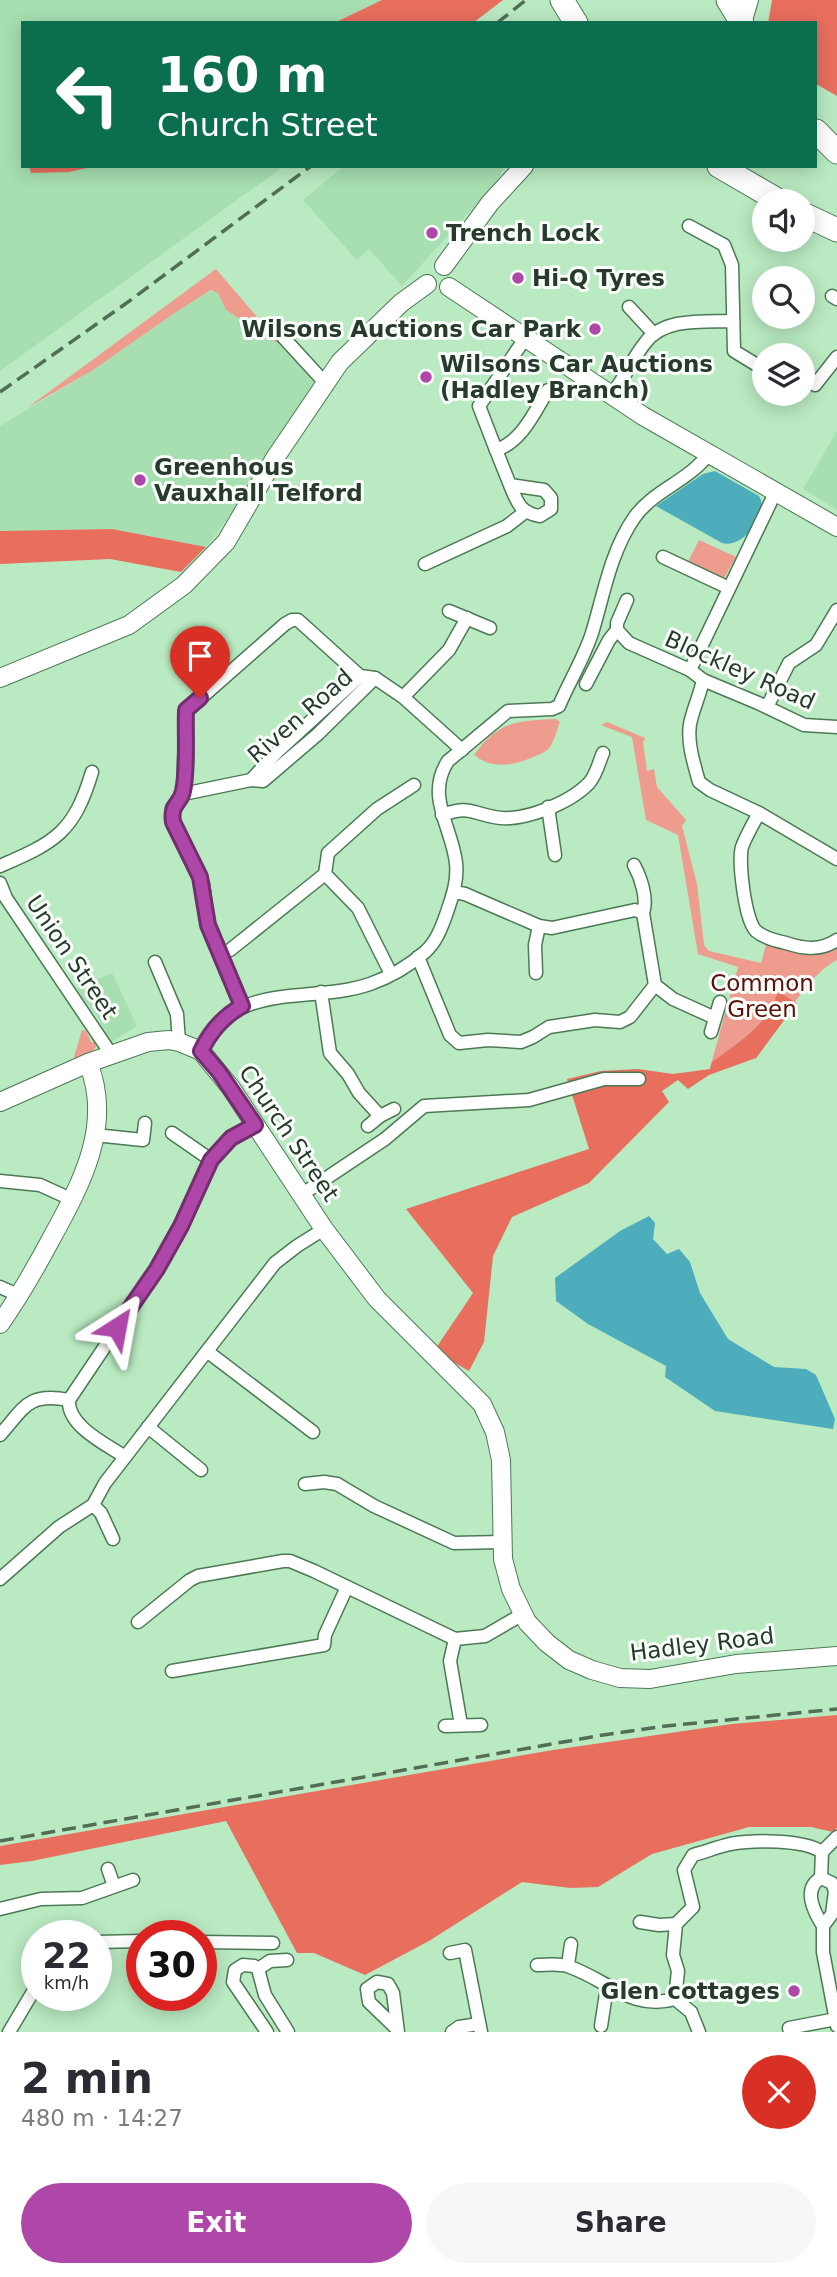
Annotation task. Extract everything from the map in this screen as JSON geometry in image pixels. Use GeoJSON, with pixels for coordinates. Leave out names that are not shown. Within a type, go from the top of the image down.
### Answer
{"type":"FeatureCollection","features":[{"type":"Feature","properties":{"kind":"highway"},"geometry":{"type":"LineString","coordinates":[[562,0],[575,21]]}},
{"type":"Feature","properties":{"kind":"highway"},"geometry":{"type":"LineString","coordinates":[[728,0],[741,21]]}},
{"type":"Feature","properties":{"kind":"highway"},"geometry":{"type":"LineString","coordinates":[[817,132],[837,152]]}},
{"type":"Feature","properties":{"kind":"highway"},"geometry":{"type":"LineString","coordinates":[[722,168],[758,189]]}},
{"type":"Feature","properties":{"kind":"highway"},"geometry":{"type":"LineString","coordinates":[[815,220],[837,230]]}},
{"type":"Feature","properties":{"kind":"street"},"geometry":{"type":"LineString","coordinates":[[743,21],[749,0]]}},
{"type":"Feature","properties":{"kind":"street"},"geometry":{"type":"LineString","coordinates":[[444,266],[490,203],[522,168]]}},
{"type":"Feature","properties":{"kind":"street"},"geometry":{"type":"LineString","coordinates":[[690,226],[724,244],[732,265],[734,351],[752,362]]}},
{"type":"Feature","properties":{"kind":"street"},"geometry":{"type":"LineString","coordinates":[[436,265],[444,266],[452,275],[449,287],[438,291],[428,284],[426,276],[429,269],[436,265]]}},
{"type":"Feature","properties":{"kind":"street"},"geometry":{"type":"LineString","coordinates":[[0,678],[129,625],[184,585],[226,542],[275,458],[340,362],[401,303],[428,284]]}},
{"type":"Feature","properties":{"kind":"street"},"geometry":{"type":"LineString","coordinates":[[449,287],[643,416],[837,527]]}},
{"type":"Feature","properties":{"kind":"street"},"geometry":{"type":"LineString","coordinates":[[629,307],[654,334]]}},
{"type":"Feature","properties":{"kind":"street"},"geometry":{"type":"LineString","coordinates":[[612,394],[638,352],[654,334],[686,321],[732,321]]}},
{"type":"Feature","properties":{"kind":"street"},"geometry":{"type":"LineString","coordinates":[[283,337],[326,384]]}},
{"type":"Feature","properties":{"kind":"street"},"geometry":{"type":"LineString","coordinates":[[510,485],[544,490],[551,498],[551,509],[540,516],[525,512],[517,504],[479,406],[526,337]]}},
{"type":"Feature","properties":{"kind":"street"},"geometry":{"type":"LineString","coordinates":[[815,384],[837,357]]}},
{"type":"Feature","properties":{"kind":"street"},"geometry":{"type":"LineString","coordinates":[[496,450],[505,448],[520,434],[548,390]]}},
{"type":"Feature","properties":{"kind":"street"},"geometry":{"type":"LineString","coordinates":[[201,1051],[218,1025],[229,1013],[242,1006],[263,1000],[370,984],[406,967],[438,935],[456,880],[455,860],[438,794],[441,772],[448,761],[508,711],[552,709],[559,706],[591,635],[610,567],[626,530],[636,514],[650,500],[701,465],[710,452]]}},
{"type":"Feature","properties":{"kind":"street"},"geometry":{"type":"LineString","coordinates":[[690,670],[775,493]]}},
{"type":"Feature","properties":{"kind":"street"},"geometry":{"type":"LineString","coordinates":[[425,564],[507,526],[525,512]]}},
{"type":"Feature","properties":{"kind":"street"},"geometry":{"type":"LineString","coordinates":[[663,557],[729,588]]}},
{"type":"Feature","properties":{"kind":"street"},"geometry":{"type":"LineString","coordinates":[[586,684],[608,640],[617,630],[617,622],[628,600]]}},
{"type":"Feature","properties":{"kind":"street"},"geometry":{"type":"LineString","coordinates":[[766,706],[789,663],[816,645],[837,610]]}},
{"type":"Feature","properties":{"kind":"street"},"geometry":{"type":"LineString","coordinates":[[449,611],[490,628]]}},
{"type":"Feature","properties":{"kind":"street"},"geometry":{"type":"LineString","coordinates":[[403,697],[449,650],[467,618]]}},
{"type":"Feature","properties":{"kind":"street"},"geometry":{"type":"LineString","coordinates":[[242,1006],[208,925],[200,877],[173,822],[172,808],[183,794],[186,710],[285,624],[298,620],[360,676],[375,678],[403,697],[462,750]]}},
{"type":"Feature","properties":{"kind":"street","name":"Blockley Road"},"geometry":{"type":"LineString","coordinates":[[617,630],[629,643],[690,670],[702,680],[804,725],[837,727]]}},
{"type":"Feature","properties":{"kind":"street","name":"Riven Road"},"geometry":{"type":"LineString","coordinates":[[251,780],[278,751],[360,676]]}},
{"type":"Feature","properties":{"kind":"street","name":"Riven Road"},"geometry":{"type":"LineString","coordinates":[[183,794],[251,780],[263,781],[318,734],[375,678]]}},
{"type":"Feature","properties":{"kind":"street"},"geometry":{"type":"LineString","coordinates":[[702,680],[690,723],[689,738],[699,782],[726,799],[759,813],[837,859]]}},
{"type":"Feature","properties":{"kind":"street"},"geometry":{"type":"LineString","coordinates":[[442,815],[458,809],[474,810],[496,818],[530,815],[569,798],[591,781],[603,753]]}},
{"type":"Feature","properties":{"kind":"street"},"geometry":{"type":"LineString","coordinates":[[0,866],[41,848],[69,825],[84,797],[92,772]]}},
{"type":"Feature","properties":{"kind":"street"},"geometry":{"type":"LineString","coordinates":[[391,974],[358,908],[329,877],[327,853],[377,809],[414,785]]}},
{"type":"Feature","properties":{"kind":"street"},"geometry":{"type":"LineString","coordinates":[[548,807],[555,855]]}},
{"type":"Feature","properties":{"kind":"street"},"geometry":{"type":"LineString","coordinates":[[759,813],[742,848],[740,863],[750,920],[755,930],[771,939],[810,949],[829,945],[837,940]]}},
{"type":"Feature","properties":{"kind":"street"},"geometry":{"type":"LineString","coordinates":[[634,866],[639,876],[645,908],[643,913],[655,985],[673,999],[715,1018]]}},
{"type":"Feature","properties":{"kind":"street"},"geometry":{"type":"LineString","coordinates":[[230,950],[329,877]]}},
{"type":"Feature","properties":{"kind":"street","name":"Union Street"},"geometry":{"type":"LineString","coordinates":[[0,883],[6,898],[111,1054]]}},
{"type":"Feature","properties":{"kind":"street"},"geometry":{"type":"LineString","coordinates":[[454,892],[465,894],[539,926],[564,926],[635,911],[643,913]]}},
{"type":"Feature","properties":{"kind":"street"},"geometry":{"type":"LineString","coordinates":[[536,973],[535,945],[539,926]]}},
{"type":"Feature","properties":{"kind":"street"},"geometry":{"type":"LineString","coordinates":[[418,957],[450,1035],[458,1044],[488,1040],[520,1042],[549,1027],[595,1020],[620,1022],[630,1017],[655,985]]}},
{"type":"Feature","properties":{"kind":"street"},"geometry":{"type":"LineString","coordinates":[[155,962],[177,1014],[180,1042]]}},
{"type":"Feature","properties":{"kind":"street"},"geometry":{"type":"LineString","coordinates":[[321,992],[330,1053],[348,1074],[359,1093],[380,1116]]}},
{"type":"Feature","properties":{"kind":"street"},"geometry":{"type":"LineString","coordinates":[[711,1032],[720,1002]]}},
{"type":"Feature","properties":{"kind":"street","name":"Church Street"},"geometry":{"type":"LineString","coordinates":[[0,1102],[88,1063],[148,1042],[169,1040],[201,1051],[219,1072],[324,1229],[377,1299],[449,1373]]}},
{"type":"Feature","properties":{"kind":"street"},"geometry":{"type":"LineString","coordinates":[[0,1324],[20,1296],[73,1200],[90,1159],[98,1104],[96,1086],[88,1063]]}},
{"type":"Feature","properties":{"kind":"street"},"geometry":{"type":"LineString","coordinates":[[301,1195],[385,1139],[424,1106],[529,1100],[604,1079],[639,1079]]}},
{"type":"Feature","properties":{"kind":"street"},"geometry":{"type":"LineString","coordinates":[[368,1126],[380,1116],[394,1110]]}},
{"type":"Feature","properties":{"kind":"street"},"geometry":{"type":"LineString","coordinates":[[95,1135],[143,1140],[145,1123]]}},
{"type":"Feature","properties":{"kind":"street"},"geometry":{"type":"LineString","coordinates":[[125,1457],[79,1425],[68,1407],[69,1400],[157,1269],[181,1226],[211,1160],[231,1138],[255,1125]]}},
{"type":"Feature","properties":{"kind":"street"},"geometry":{"type":"LineString","coordinates":[[172,1133],[211,1160]]}},
{"type":"Feature","properties":{"kind":"street"},"geometry":{"type":"LineString","coordinates":[[0,1181],[40,1185],[73,1200]]}},
{"type":"Feature","properties":{"kind":"street"},"geometry":{"type":"LineString","coordinates":[[0,1579],[60,1527],[93,1505],[105,1483],[275,1263],[324,1229]]}},
{"type":"Feature","properties":{"kind":"street"},"geometry":{"type":"LineString","coordinates":[[0,1287],[20,1296]]}},
{"type":"Feature","properties":{"kind":"street"},"geometry":{"type":"LineString","coordinates":[[208,1352],[313,1432]]}},
{"type":"Feature","properties":{"kind":"street","name":"Hadley Road"},"geometry":{"type":"LineString","coordinates":[[449,1373],[482,1404],[495,1432],[501,1460],[503,1559],[511,1589],[527,1622],[569,1660],[592,1671],[620,1678],[650,1679],[736,1664],[837,1656]]}},
{"type":"Feature","properties":{"kind":"street"},"geometry":{"type":"LineString","coordinates":[[0,1435],[29,1402],[51,1396],[69,1400]]}},
{"type":"Feature","properties":{"kind":"street"},"geometry":{"type":"LineString","coordinates":[[148,1427],[201,1470]]}},
{"type":"Feature","properties":{"kind":"street"},"geometry":{"type":"LineString","coordinates":[[324,1482],[325,1467]]}},
{"type":"Feature","properties":{"kind":"street"},"geometry":{"type":"LineString","coordinates":[[305,1484],[337,1483],[374,1506],[454,1542],[502,1542]]}},
{"type":"Feature","properties":{"kind":"street"},"geometry":{"type":"LineString","coordinates":[[93,1505],[101,1513],[113,1539]]}},
{"type":"Feature","properties":{"kind":"street"},"geometry":{"type":"LineString","coordinates":[[138,1622],[194,1578],[290,1561],[455,1639],[485,1636],[523,1614]]}},
{"type":"Feature","properties":{"kind":"street"},"geometry":{"type":"LineString","coordinates":[[172,1671],[324,1645],[325,1635],[347,1587]]}},
{"type":"Feature","properties":{"kind":"street"},"geometry":{"type":"LineString","coordinates":[[455,1639],[450,1661],[461,1725]]}},
{"type":"Feature","properties":{"kind":"street"},"geometry":{"type":"LineString","coordinates":[[445,1726],[481,1726]]}},
{"type":"Feature","properties":{"kind":"street"},"geometry":{"type":"LineString","coordinates":[[821,1878],[822,1852],[837,1837]]}},
{"type":"Feature","properties":{"kind":"street"},"geometry":{"type":"LineString","coordinates":[[675,1999],[678,1971],[673,1955],[676,1924],[693,1907],[684,1870],[693,1855],[731,1844],[781,1842],[816,1847],[822,1852]]}},
{"type":"Feature","properties":{"kind":"street"},"geometry":{"type":"LineString","coordinates":[[108,1869],[114,1886]]}},
{"type":"Feature","properties":{"kind":"street"},"geometry":{"type":"LineString","coordinates":[[790,2032],[789,2028],[836,2016],[823,1952],[823,1926],[814,1912],[810,1889],[821,1878]]}},
{"type":"Feature","properties":{"kind":"street"},"geometry":{"type":"LineString","coordinates":[[821,1878],[832,1883],[835,1891],[832,1914],[823,1926]]}},
{"type":"Feature","properties":{"kind":"street"},"geometry":{"type":"LineString","coordinates":[[0,1909],[41,1899],[82,1898],[133,1880]]}},
{"type":"Feature","properties":{"kind":"street"},"geometry":{"type":"LineString","coordinates":[[640,1922],[676,1924]]}},
{"type":"Feature","properties":{"kind":"street"},"geometry":{"type":"LineString","coordinates":[[823,1926],[837,1927]]}},
{"type":"Feature","properties":{"kind":"street"},"geometry":{"type":"LineString","coordinates":[[217,1942],[273,1943]]}},
{"type":"Feature","properties":{"kind":"street"},"geometry":{"type":"LineString","coordinates":[[568,1965],[570,1944]]}},
{"type":"Feature","properties":{"kind":"street"},"geometry":{"type":"LineString","coordinates":[[450,1953],[465,1950],[480,2028],[459,2027],[452,2032]]}},
{"type":"Feature","properties":{"kind":"street"},"geometry":{"type":"LineString","coordinates":[[258,1969],[270,1961],[287,1959]]}},
{"type":"Feature","properties":{"kind":"street"},"geometry":{"type":"LineString","coordinates":[[267,2032],[233,1982],[234,1970],[243,1965],[258,1969],[265,1995],[288,2032]]}},
{"type":"Feature","properties":{"kind":"street"},"geometry":{"type":"LineString","coordinates":[[537,1965],[568,1965],[607,1987],[640,2001],[661,2003],[675,1999]]}},
{"type":"Feature","properties":{"kind":"street"},"geometry":{"type":"LineString","coordinates":[[601,2026],[607,1987]]}},
{"type":"Feature","properties":{"kind":"street"},"geometry":{"type":"LineString","coordinates":[[675,1999],[691,2012],[699,2032]]}},
{"type":"Feature","properties":{"kind":"street"},"geometry":{"type":"LineString","coordinates":[[9,2032],[22,2011]]}},
{"type":"Feature","properties":{"kind":"shaded area"},"geometry":{"type":"Polygon","coordinates":[[[0,0],[382,0],[338,21],[21,21],[21,168],[30,168],[31,173],[69,172],[87,168],[281,168],[0,371],[0,0]]]}},
{"type":"Feature","properties":{"kind":"shaded area"},"geometry":{"type":"Polygon","coordinates":[[[382,0],[503,0],[476,21],[338,21],[382,0]]]}},
{"type":"Feature","properties":{"kind":"shaded area"},"geometry":{"type":"Polygon","coordinates":[[[772,0],[837,0],[837,96],[817,85],[817,21],[768,21],[772,0]]]}},
{"type":"Feature","properties":{"kind":"shaded area"},"geometry":{"type":"Polygon","coordinates":[[[30,168],[87,168],[69,172],[31,173],[30,168]]]}},
{"type":"Feature","properties":{"kind":"shaded area","name":"Trench Lock"},"geometry":{"type":"Polygon","coordinates":[[[342,168],[504,168],[493,186],[402,286],[369,249],[357,260],[303,200],[342,168]]]}},
{"type":"Feature","properties":{"kind":"shaded area","name":"Greenhous Vauxhall Telford"},"geometry":{"type":"Polygon","coordinates":[[[212,290],[218,293],[226,310],[281,345],[315,384],[254,483],[206,547],[112,529],[0,531],[0,426],[93,370],[212,290]]]}},
{"type":"Feature","properties":{"kind":"shaded area"},"geometry":{"type":"Polygon","coordinates":[[[837,431],[837,510],[803,489],[837,431]]]}},
{"type":"Feature","properties":{"kind":"shaded area"},"geometry":{"type":"Polygon","coordinates":[[[112,529],[206,547],[181,572],[110,559],[0,564],[0,531],[112,529]]]}},
{"type":"Feature","properties":{"kind":"shaded area"},"geometry":{"type":"Polygon","coordinates":[[[112,973],[137,1026],[111,1042],[97,1016],[75,989],[112,973]]]}},
{"type":"Feature","properties":{"kind":"shaded area"},"geometry":{"type":"Polygon","coordinates":[[[778,992],[797,1003],[756,1058],[709,1075],[688,1089],[678,1080],[662,1091],[669,1102],[589,1183],[512,1217],[493,1256],[484,1342],[469,1371],[434,1351],[473,1293],[406,1209],[589,1149],[567,1079],[601,1071],[638,1069],[673,1074],[710,1069],[712,1062],[760,1024],[778,992]]]}},
{"type":"Feature","properties":{"kind":"shaded area"},"geometry":{"type":"Polygon","coordinates":[[[837,1715],[837,1828],[833,1832],[811,1827],[749,1827],[652,1854],[598,1887],[570,1888],[522,1882],[429,1941],[365,1975],[314,1953],[297,1953],[226,1821],[32,1861],[0,1865],[0,1846],[553,1750],[732,1724],[837,1715]]]}},
{"type":"Feature","properties":{"kind":"green space"},"geometry":{"type":"Polygon","coordinates":[[[216,269],[281,345],[226,310],[218,293],[211,290],[93,370],[27,408],[216,269]]]}},
{"type":"Feature","properties":{"kind":"green space"},"geometry":{"type":"Polygon","coordinates":[[[699,540],[736,557],[722,582],[686,566],[699,540]]]}},
{"type":"Feature","properties":{"kind":"green space"},"geometry":{"type":"Polygon","coordinates":[[[556,719],[560,722],[553,742],[541,754],[501,765],[488,763],[474,755],[492,735],[509,725],[556,719]]]}},
{"type":"Feature","properties":{"kind":"green space","name":"Common Green"},"geometry":{"type":"Polygon","coordinates":[[[607,722],[645,738],[643,742],[647,771],[654,769],[657,787],[686,820],[682,826],[697,884],[704,945],[709,951],[761,963],[766,945],[810,953],[837,946],[837,960],[826,967],[804,990],[756,1058],[710,1068],[738,967],[698,954],[678,835],[646,820],[632,737],[601,725],[607,722]]]}},
{"type":"Feature","properties":{"kind":"green space"},"geometry":{"type":"Polygon","coordinates":[[[82,1030],[86,1031],[96,1047],[89,1055],[75,1061],[74,1057],[82,1030]]]}},
{"type":"Feature","properties":{"kind":"water"},"geometry":{"type":"Polygon","coordinates":[[[715,471],[759,496],[761,511],[758,520],[739,541],[722,543],[656,506],[703,474],[715,471]]]}},
{"type":"Feature","properties":{"kind":"water"},"geometry":{"type":"Polygon","coordinates":[[[649,1216],[655,1223],[653,1239],[667,1254],[679,1249],[690,1262],[700,1293],[728,1339],[774,1367],[806,1369],[816,1375],[835,1419],[833,1429],[715,1411],[665,1377],[666,1366],[588,1324],[556,1301],[555,1278],[620,1231],[649,1216]]]}},
{"type":"Feature","properties":{"kind":"railway"},"geometry":{"type":"LineString","coordinates":[[500,21],[526,0]]}},
{"type":"Feature","properties":{"kind":"railway"},"geometry":{"type":"LineString","coordinates":[[0,392],[128,302],[308,168]]}},
{"type":"Feature","properties":{"kind":"railway"},"geometry":{"type":"LineString","coordinates":[[0,1841],[603,1735],[837,1709]]}},
{"type":"Feature","properties":{"kind":"place","name":"Trench Lock"},"geometry":{"type":"Point","coordinates":[432,233]}},
{"type":"Feature","properties":{"kind":"place","name":"Hi-Q Tyres"},"geometry":{"type":"Point","coordinates":[518,278]}},
{"type":"Feature","properties":{"kind":"place","name":"Wilsons Auctions Car Park"},"geometry":{"type":"Point","coordinates":[595,329]}},
{"type":"Feature","properties":{"kind":"place","name":"Wilsons Car Auctions (Hadley Branch)"},"geometry":{"type":"Point","coordinates":[426,377]}},
{"type":"Feature","properties":{"kind":"place","name":"Greenhous Vauxhall Telford"},"geometry":{"type":"Point","coordinates":[140,480]}},
{"type":"Feature","properties":{"kind":"place","name":"Glen cottages"},"geometry":{"type":"Point","coordinates":[794,1991]}},
{"type":"Feature","properties":{"kind":"route"},"geometry":{"type":"LineString","coordinates":[[117,1327],[157,1269],[181,1226],[211,1160],[231,1138],[255,1125],[219,1072],[201,1051],[218,1025],[229,1013],[242,1006],[208,925],[203,884],[173,822],[172,808],[183,794],[186,710],[200,698]]}}]}
